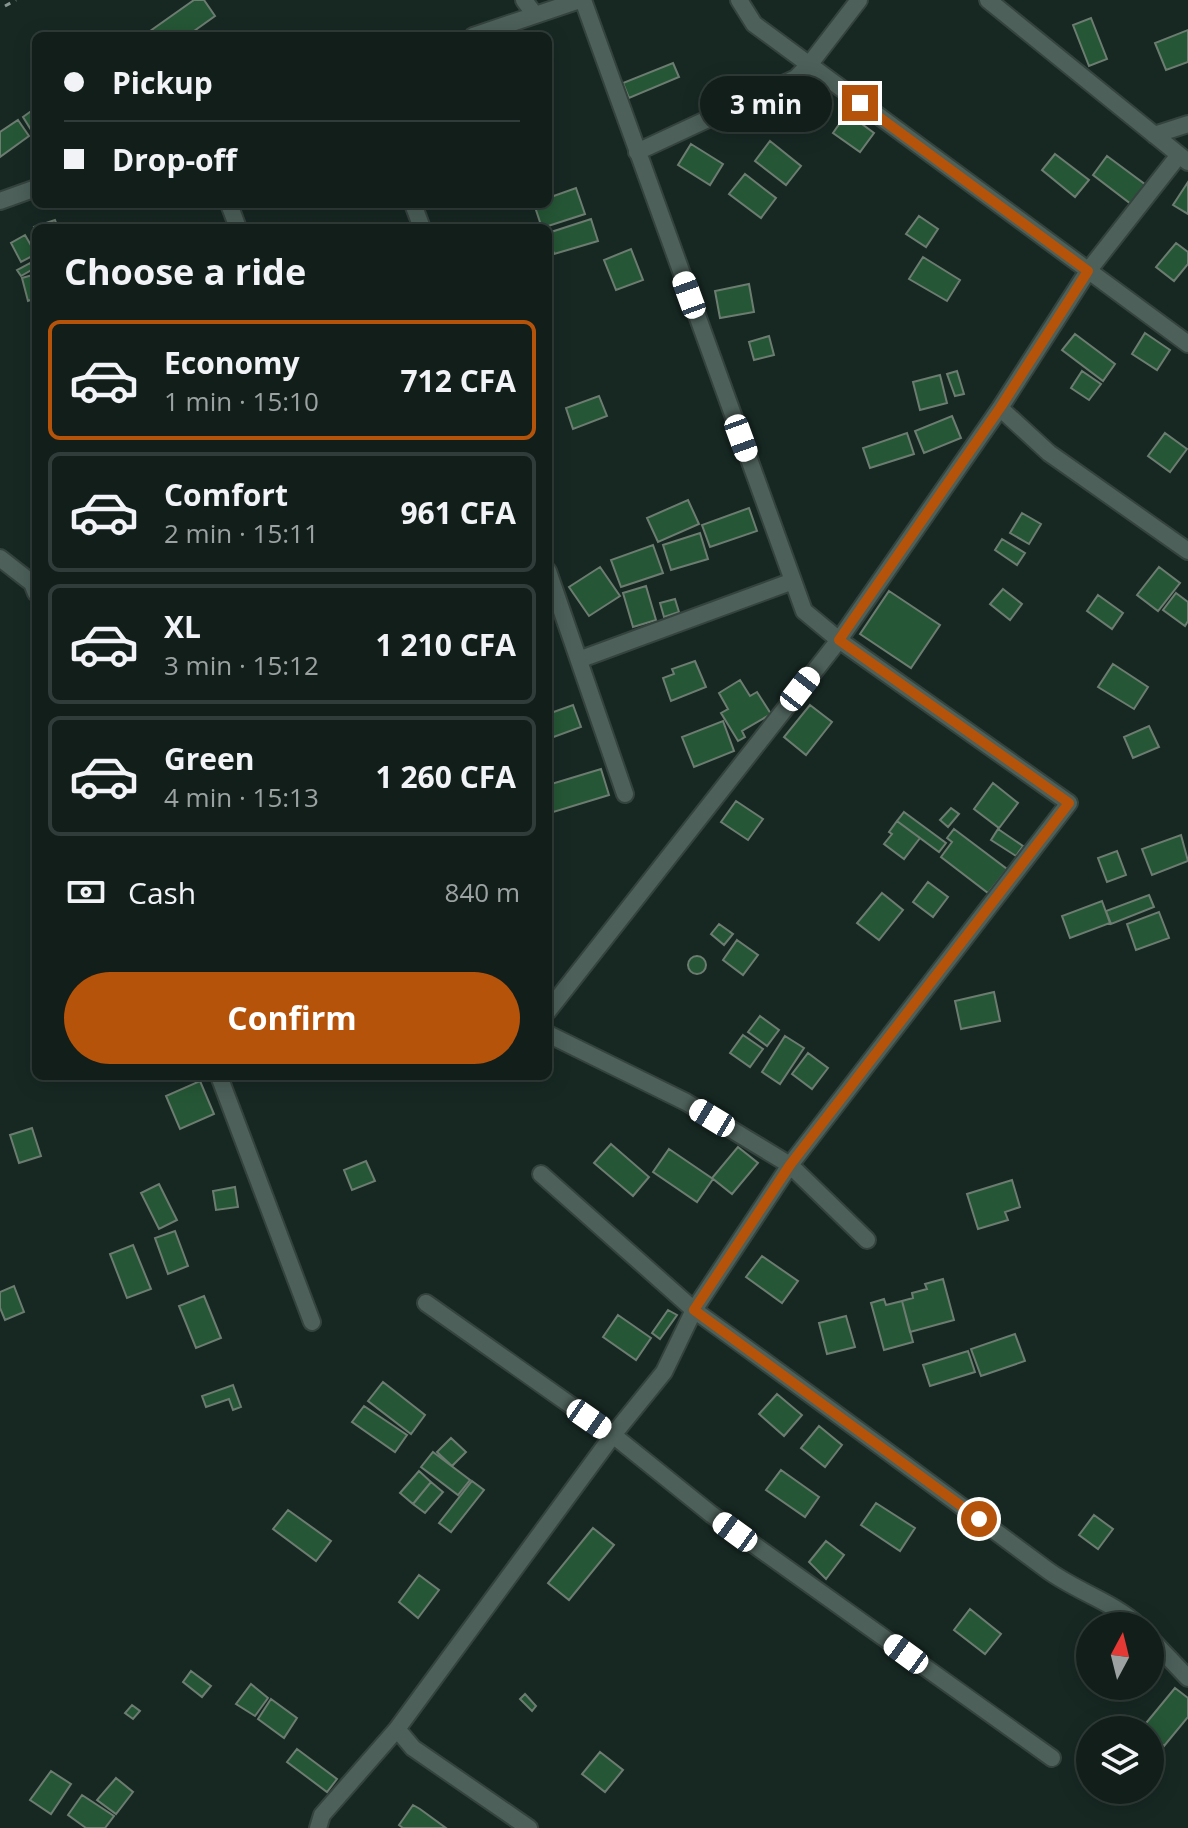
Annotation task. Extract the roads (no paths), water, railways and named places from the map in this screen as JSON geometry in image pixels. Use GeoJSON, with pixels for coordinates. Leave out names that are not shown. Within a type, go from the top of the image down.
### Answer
{"type":"FeatureCollection","features":[{"type":"Feature","properties":{"kind":"street"},"geometry":{"type":"LineString","coordinates":[[524,0],[535,15]]}},
{"type":"Feature","properties":{"kind":"street"},"geometry":{"type":"LineString","coordinates":[[318,1828],[322,1815],[397,1729],[613,1435],[664,1372],[694,1310],[790,1165],[1069,803],[839,640],[804,611],[582,0],[485,32]]}},
{"type":"Feature","properties":{"kind":"street"},"geometry":{"type":"LineString","coordinates":[[739,0],[754,24],[1188,344]]}},
{"type":"Feature","properties":{"kind":"street"},"geometry":{"type":"LineString","coordinates":[[637,152],[796,78],[859,0]]}},
{"type":"Feature","properties":{"kind":"street"},"geometry":{"type":"LineString","coordinates":[[552,1006],[839,640],[1000,408],[1088,271],[1183,158],[988,0]]}},
{"type":"Feature","properties":{"kind":"street"},"geometry":{"type":"LineString","coordinates":[[1154,135],[1188,124]]}},
{"type":"Feature","properties":{"kind":"street"},"geometry":{"type":"LineString","coordinates":[[0,201],[32,189]]}},
{"type":"Feature","properties":{"kind":"street"},"geometry":{"type":"LineString","coordinates":[[1000,408],[1049,453],[1188,551]]}},
{"type":"Feature","properties":{"kind":"street"},"geometry":{"type":"LineString","coordinates":[[0,558],[32,583]]}},
{"type":"Feature","properties":{"kind":"street"},"geometry":{"type":"LineString","coordinates":[[581,659],[793,581]]}},
{"type":"Feature","properties":{"kind":"street"},"geometry":{"type":"LineString","coordinates":[[552,582],[625,794]]}},
{"type":"Feature","properties":{"kind":"street"},"geometry":{"type":"LineString","coordinates":[[552,1036],[686,1102],[790,1165],[867,1240]]}},
{"type":"Feature","properties":{"kind":"street"},"geometry":{"type":"LineString","coordinates":[[221,1080],[312,1322]]}},
{"type":"Feature","properties":{"kind":"street"},"geometry":{"type":"LineString","coordinates":[[541,1174],[694,1310],[1051,1574],[1119,1612]]}},
{"type":"Feature","properties":{"kind":"street"},"geometry":{"type":"LineString","coordinates":[[426,1303],[613,1435],[711,1514],[1052,1758]]}},
{"type":"Feature","properties":{"kind":"street"},"geometry":{"type":"LineString","coordinates":[[1164,1653],[1188,1678]]}},
{"type":"Feature","properties":{"kind":"street"},"geometry":{"type":"LineString","coordinates":[[397,1729],[413,1748],[529,1828]]}}]}
